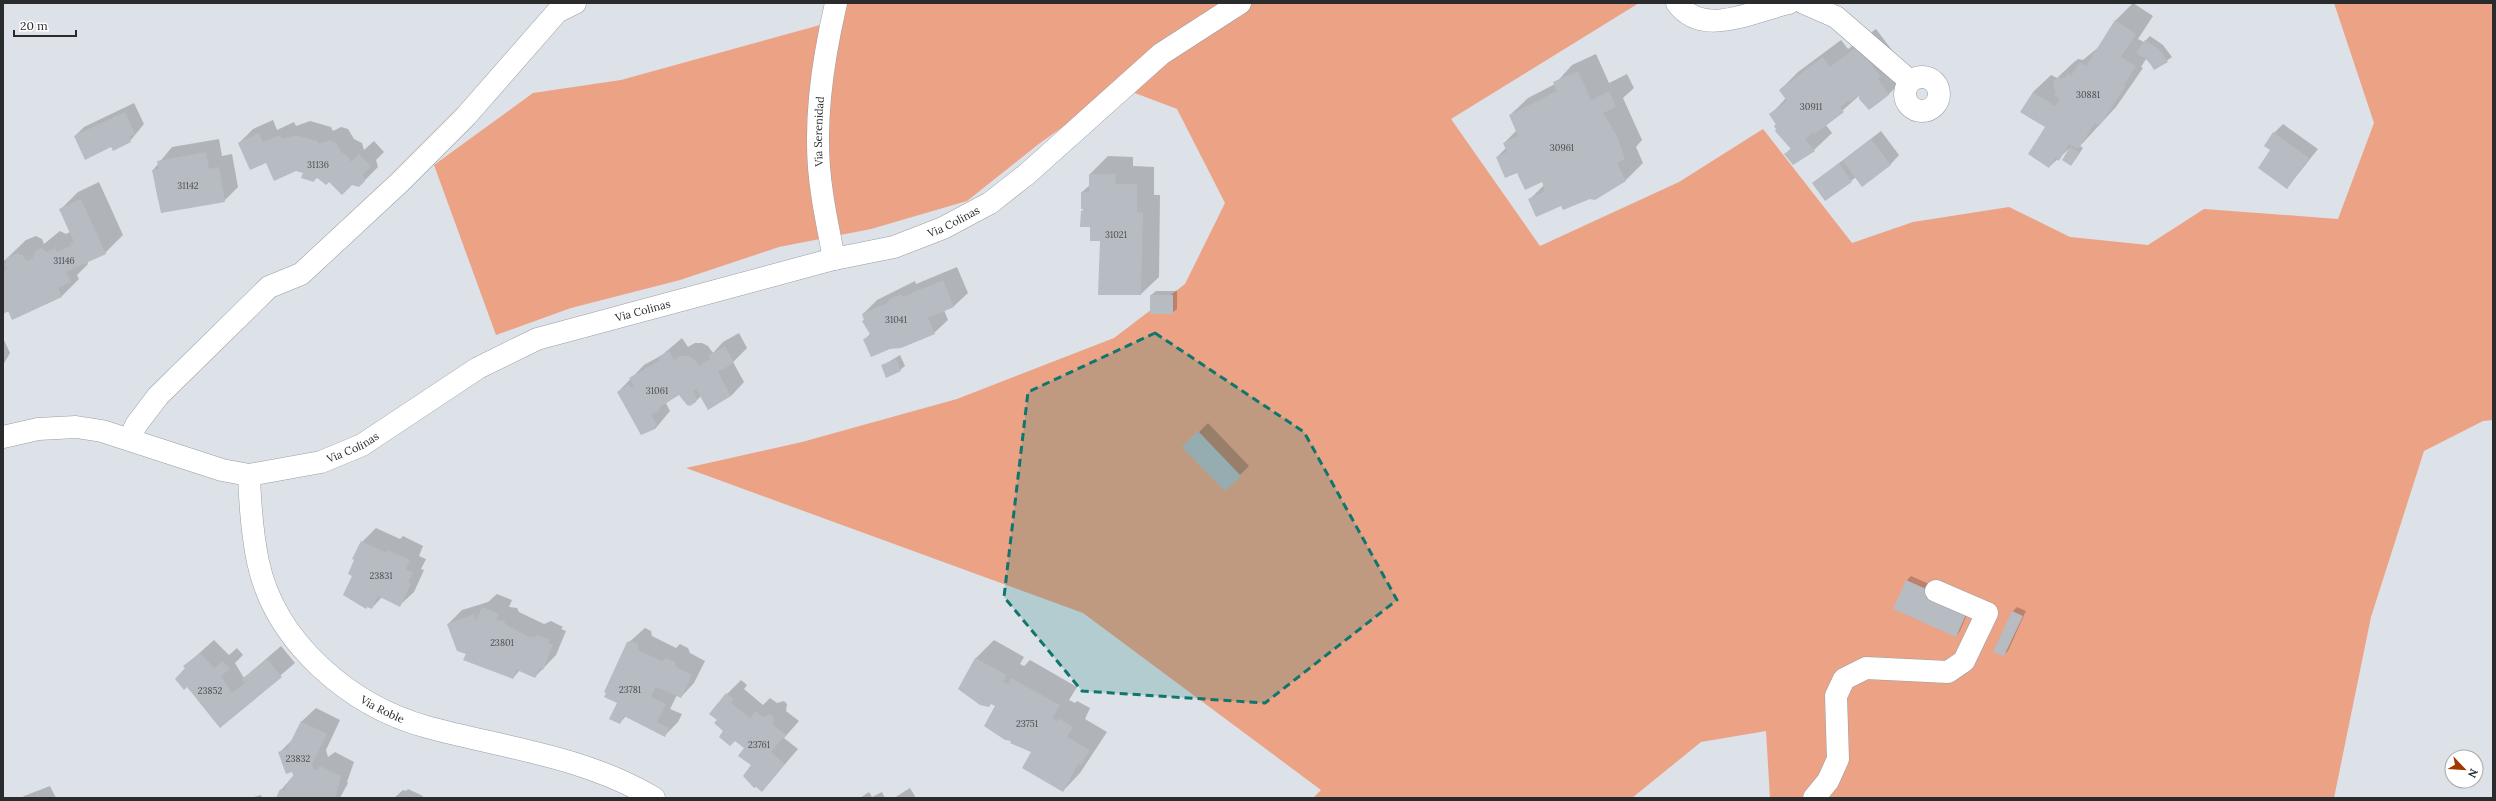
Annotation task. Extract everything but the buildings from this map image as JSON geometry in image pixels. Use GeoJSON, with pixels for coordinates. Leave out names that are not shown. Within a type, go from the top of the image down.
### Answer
{"type":"FeatureCollection","features":[{"type":"Feature","properties":{"kind":"street"},"geometry":{"type":"LineString","coordinates":[[130,438],[136,425],[158,396],[269,287],[301,274],[331,248],[466,116],[557,12],[575,3]]}},
{"type":"Feature","properties":{"kind":"street","name":"Via Serenidad"},"geometry":{"type":"LineString","coordinates":[[834,259],[821,192],[818,131],[822,81],[836,3]]}},
{"type":"Feature","properties":{"kind":"street","name":"Via Colinas"},"geometry":{"type":"LineString","coordinates":[[3,436],[38,429],[76,428],[102,431],[130,438],[222,470],[249,475],[321,462],[362,445],[478,368],[537,339],[834,259],[894,248],[943,228],[990,203],[1027,174],[1161,54],[1240,3]]}},
{"type":"Feature","properties":{"kind":"street"},"geometry":{"type":"LineString","coordinates":[[1677,3],[1697,19],[1716,22],[1789,3]]}},
{"type":"Feature","properties":{"kind":"street"},"geometry":{"type":"LineString","coordinates":[[1804,3],[1836,18],[1910,81]]}},
{"type":"Feature","properties":{"kind":"street","name":"Via Roble"},"geometry":{"type":"LineString","coordinates":[[249,475],[250,513],[257,556],[269,595],[285,625],[315,662],[341,685],[378,708],[426,727],[572,761],[615,777],[654,798]]}},
{"type":"Feature","properties":{"kind":"street"},"geometry":{"type":"LineString","coordinates":[[1814,798],[1828,781],[1838,759],[1836,696],[1844,679],[1866,668],[1948,672],[1964,661],[1988,613],[1936,591]]}},
{"type":"Feature","properties":{"kind":"highlighted area"},"geometry":{"type":"Polygon","coordinates":[[[1155,333],[1304,432],[1397,600],[1265,703],[1082,691],[1004,597],[1028,392],[1155,333]]]}},
{"type":"Feature","properties":{"kind":"shaded area"},"geometry":{"type":"Polygon","coordinates":[[[845,3],[1639,3],[1451,119],[1540,246],[1679,182],[1763,129],[1852,243],[1913,222],[2009,207],[2070,237],[2148,245],[2204,209],[2338,219],[2374,123],[2334,3],[2493,3],[2493,420],[2483,421],[2424,451],[2371,617],[2334,798],[1770,798],[1766,731],[1701,742],[1632,798],[1313,798],[1321,790],[1083,613],[686,468],[802,442],[957,399],[1114,338],[1185,284],[1225,203],[1177,109],[1119,87],[1040,143],[967,201],[871,229],[779,247],[680,280],[571,308],[496,335],[434,165],[533,93],[621,80],[842,19],[845,3]]]}}]}
